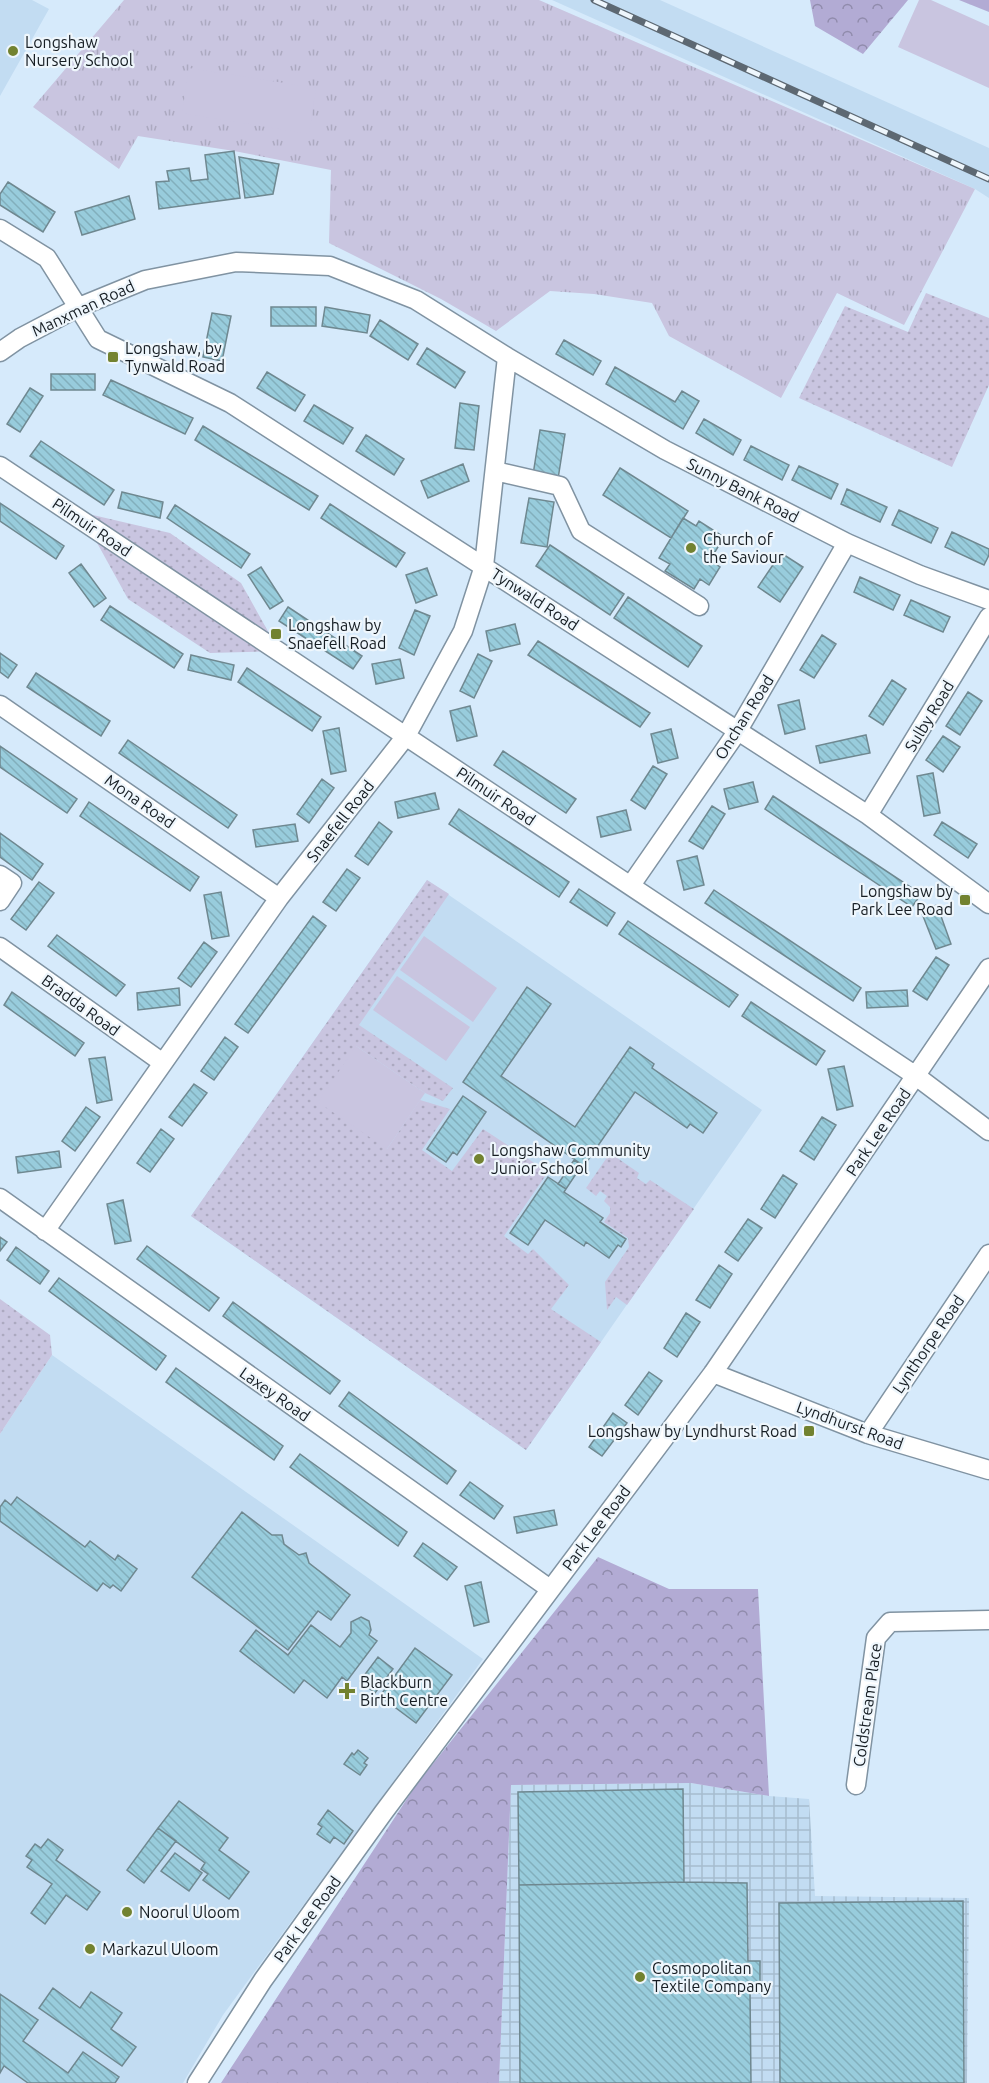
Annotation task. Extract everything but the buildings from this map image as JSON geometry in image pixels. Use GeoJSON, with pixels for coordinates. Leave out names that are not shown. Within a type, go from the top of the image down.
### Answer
{"type":"FeatureCollection","features":[{"type":"Feature","properties":{"kind":"street","name":"Tynwald Road"},"geometry":{"type":"LineString","coordinates":[[0,229],[47,258],[98,339],[230,403],[484,566],[736,732],[868,815],[989,904]]}},
{"type":"Feature","properties":{"kind":"street","name":"Manxman Road"},"geometry":{"type":"LineString","coordinates":[[0,352],[20,338],[79,307],[145,280],[236,262],[330,266],[416,300],[507,357]]}},
{"type":"Feature","properties":{"kind":"street","name":"Snaefell Road"},"geometry":{"type":"LineString","coordinates":[[45,1231],[279,898],[406,736],[463,631],[484,566],[507,357]]}},
{"type":"Feature","properties":{"kind":"street","name":"Sunny Bank Road"},"geometry":{"type":"LineString","coordinates":[[507,357],[665,450],[847,543],[920,575],[989,600]]}},
{"type":"Feature","properties":{"kind":"street","name":"Pilmuir Road"},"geometry":{"type":"LineString","coordinates":[[0,466],[916,1076],[989,1131]]}},
{"type":"Feature","properties":{"kind":"street"},"geometry":{"type":"LineString","coordinates":[[495,471],[560,486],[581,531],[699,606]]}},
{"type":"Feature","properties":{"kind":"street","name":"Onchan Road"},"geometry":{"type":"LineString","coordinates":[[631,885],[736,732],[847,543]]}},
{"type":"Feature","properties":{"kind":"street","name":"Sulby Road"},"geometry":{"type":"LineString","coordinates":[[868,815],[989,617]]}},
{"type":"Feature","properties":{"kind":"street","name":"Mona Road"},"geometry":{"type":"LineString","coordinates":[[0,705],[279,898]]}},
{"type":"Feature","properties":{"kind":"street"},"geometry":{"type":"LineString","coordinates":[[0,875],[12,884],[0,901]]}},
{"type":"Feature","properties":{"kind":"street","name":"Bradda Road"},"geometry":{"type":"LineString","coordinates":[[0,947],[163,1063]]}},
{"type":"Feature","properties":{"kind":"street","name":"Park Lee Road"},"geometry":{"type":"LineString","coordinates":[[197,2083],[277,1961],[383,1813],[713,1373],[989,968]]}},
{"type":"Feature","properties":{"kind":"street","name":"Laxey Road"},"geometry":{"type":"LineString","coordinates":[[0,1198],[550,1589]]}},
{"type":"Feature","properties":{"kind":"street","name":"Lynthorpe Road"},"geometry":{"type":"LineString","coordinates":[[868,1434],[989,1254]]}},
{"type":"Feature","properties":{"kind":"street","name":"Lyndhurst Road"},"geometry":{"type":"LineString","coordinates":[[713,1373],[868,1434],[989,1470]]}},
{"type":"Feature","properties":{"kind":"street","name":"Coldstream Place"},"geometry":{"type":"LineString","coordinates":[[856,1785],[876,1638],[890,1622],[989,1620]]}},
{"type":"Feature","properties":{"kind":"shaded area","name":"Longshaw Nursery School"},"geometry":{"type":"Polygon","coordinates":[[[0,0],[32,0],[49,9],[0,96],[0,0]]]}},
{"type":"Feature","properties":{"kind":"shaded area"},"geometry":{"type":"Polygon","coordinates":[[[552,0],[660,0],[989,148],[989,198],[975,189],[552,0]]]}},
{"type":"Feature","properties":{"kind":"shaded area","name":"Longshaw Community Junior School"},"geometry":{"type":"Polygon","coordinates":[[[427,880],[762,1110],[526,1450],[191,1216],[427,880]]]}},
{"type":"Feature","properties":{"kind":"shaded area"},"geometry":{"type":"Polygon","coordinates":[[[52,1355],[483,1659],[223,2015],[183,2083],[0,2083],[0,1434],[52,1355]]]}},
{"type":"Feature","properties":{"kind":"shaded area"},"geometry":{"type":"Polygon","coordinates":[[[691,1783],[769,1796],[809,1799],[815,1896],[969,1898],[967,2083],[499,2083],[511,1785],[691,1783]]]}},
{"type":"Feature","properties":{"kind":"green space"},"geometry":{"type":"Polygon","coordinates":[[[124,0],[539,0],[975,189],[904,325],[837,293],[781,398],[669,336],[652,303],[594,294],[550,291],[496,331],[441,299],[329,243],[331,170],[234,151],[138,136],[119,169],[33,107],[124,0]]]}},
{"type":"Feature","properties":{"kind":"green space"},"geometry":{"type":"Polygon","coordinates":[[[810,0],[908,0],[863,54],[815,26],[810,0]]]}},
{"type":"Feature","properties":{"kind":"green space"},"geometry":{"type":"Polygon","coordinates":[[[919,0],[931,0],[989,26],[989,88],[898,47],[919,0]]]}},
{"type":"Feature","properties":{"kind":"green space"},"geometry":{"type":"Polygon","coordinates":[[[959,0],[989,0],[989,12],[959,0]]]}},
{"type":"Feature","properties":{"kind":"green space"},"geometry":{"type":"Polygon","coordinates":[[[189,68],[316,88],[309,134],[182,113],[189,68]]]}},
{"type":"Feature","properties":{"kind":"green space"},"geometry":{"type":"Polygon","coordinates":[[[926,293],[989,318],[989,385],[952,467],[799,398],[845,306],[908,332],[926,293]]]}},
{"type":"Feature","properties":{"kind":"green space"},"geometry":{"type":"Polygon","coordinates":[[[80,512],[170,533],[241,583],[279,651],[210,653],[128,599],[80,512]]]}},
{"type":"Feature","properties":{"kind":"green space"},"geometry":{"type":"Polygon","coordinates":[[[427,880],[449,894],[359,1025],[453,1088],[443,1101],[425,1093],[356,1046],[387,1149],[420,1100],[450,1109],[422,1150],[452,1171],[483,1129],[548,1172],[504,1236],[528,1254],[533,1249],[569,1285],[551,1309],[601,1342],[526,1450],[191,1216],[427,880]]]}},
{"type":"Feature","properties":{"kind":"green space"},"geometry":{"type":"Polygon","coordinates":[[[424,936],[497,988],[473,1022],[400,970],[424,936]]]}},
{"type":"Feature","properties":{"kind":"green space"},"geometry":{"type":"Polygon","coordinates":[[[397,976],[470,1027],[446,1061],[373,1010],[397,976]]]}},
{"type":"Feature","properties":{"kind":"green space"},"geometry":{"type":"Polygon","coordinates":[[[356,1046],[425,1093],[387,1149],[318,1102],[356,1046]]]}},
{"type":"Feature","properties":{"kind":"green space"},"geometry":{"type":"Polygon","coordinates":[[[610,1153],[639,1173],[637,1178],[646,1184],[650,1180],[694,1209],[627,1305],[616,1297],[607,1310],[605,1282],[629,1247],[628,1238],[604,1222],[610,1213],[610,1207],[604,1201],[607,1196],[600,1191],[596,1196],[586,1188],[610,1153]]]}},
{"type":"Feature","properties":{"kind":"green space"},"geometry":{"type":"Polygon","coordinates":[[[0,1299],[50,1335],[52,1355],[0,1434],[0,1299]]]}},
{"type":"Feature","properties":{"kind":"green space"},"geometry":{"type":"Polygon","coordinates":[[[598,1557],[669,1589],[758,1589],[769,1796],[691,1783],[511,1785],[499,2083],[221,2083],[416,1785],[598,1557]]]}},
{"type":"Feature","properties":{"kind":"railway"},"geometry":{"type":"LineString","coordinates":[[594,0],[989,179]]}},
{"type":"Feature","properties":{"kind":"place","name":"Longshaw Nursery School"},"geometry":{"type":"Point","coordinates":[13,51]}},
{"type":"Feature","properties":{"kind":"place","name":"Longshaw, by Tynwald Road"},"geometry":{"type":"Point","coordinates":[113,357]}},
{"type":"Feature","properties":{"kind":"place","name":"Church of the Saviour"},"geometry":{"type":"Point","coordinates":[691,548]}},
{"type":"Feature","properties":{"kind":"place","name":"Longshaw by Snaefell Road"},"geometry":{"type":"Point","coordinates":[276,634]}},
{"type":"Feature","properties":{"kind":"place","name":"Longshaw by Park Lee Road"},"geometry":{"type":"Point","coordinates":[965,900]}},
{"type":"Feature","properties":{"kind":"place","name":"Longshaw Community Junior School"},"geometry":{"type":"Point","coordinates":[479,1159]}},
{"type":"Feature","properties":{"kind":"place","name":"Longshaw by Lyndhurst Road"},"geometry":{"type":"Point","coordinates":[809,1431]}},
{"type":"Feature","properties":{"kind":"place","name":"Blackburn Birth Centre"},"geometry":{"type":"Point","coordinates":[347,1691]}},
{"type":"Feature","properties":{"kind":"place","name":"Noorul Uloom"},"geometry":{"type":"Point","coordinates":[127,1912]}},
{"type":"Feature","properties":{"kind":"place","name":"Markazul Uloom"},"geometry":{"type":"Point","coordinates":[90,1949]}},
{"type":"Feature","properties":{"kind":"place","name":"Cosmopolitan Textile Company"},"geometry":{"type":"Point","coordinates":[640,1977]}}]}
